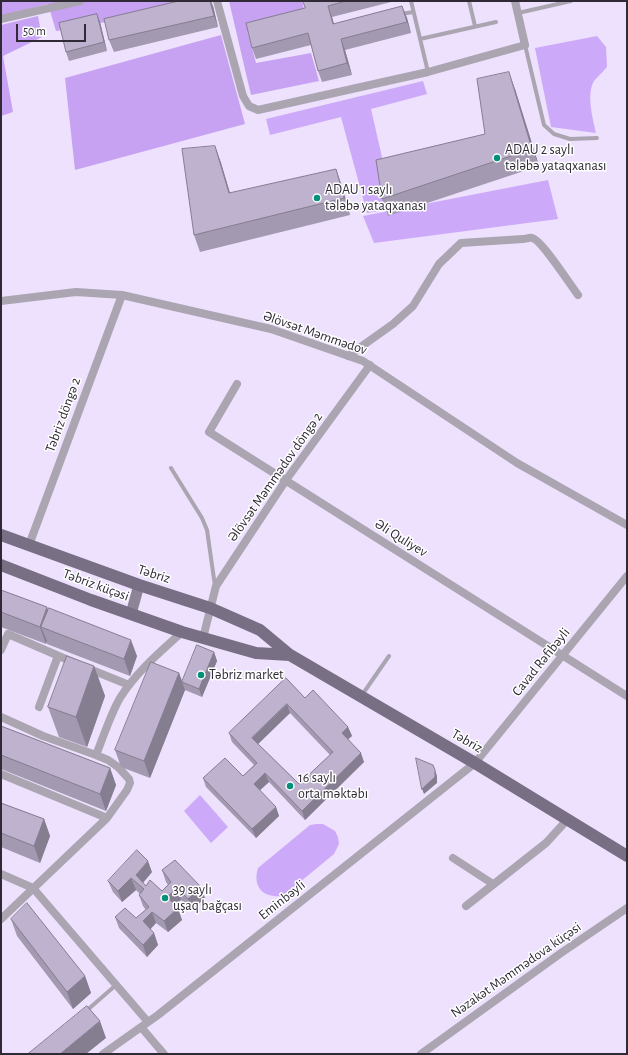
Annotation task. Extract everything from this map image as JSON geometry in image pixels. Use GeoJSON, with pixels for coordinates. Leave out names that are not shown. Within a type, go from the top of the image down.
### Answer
{"type":"FeatureCollection","features":[{"type":"Feature","properties":{"kind":"main road","name":"Təbriz"},"geometry":{"type":"LineString","coordinates":[[1,535],[139,585],[210,608],[260,630],[290,655],[475,763],[627,856]]}},
{"type":"Feature","properties":{"kind":"main road","name":"Təbriz küçəsi"},"geometry":{"type":"LineString","coordinates":[[1,565],[91,600],[182,632]]}},
{"type":"Feature","properties":{"kind":"main road"},"geometry":{"type":"LineString","coordinates":[[131,614],[139,585]]}},
{"type":"Feature","properties":{"kind":"main road","name":"Təbriz"},"geometry":{"type":"LineString","coordinates":[[182,632],[256,653],[290,655]]}},
{"type":"Feature","properties":{"kind":"street"},"geometry":{"type":"LineString","coordinates":[[1,19],[80,1]]}},
{"type":"Feature","properties":{"kind":"street"},"geometry":{"type":"LineString","coordinates":[[217,1],[243,96],[249,106],[258,110],[428,72],[525,45],[515,1]]}},
{"type":"Feature","properties":{"kind":"street"},"geometry":{"type":"LineString","coordinates":[[348,356],[393,324],[413,306],[439,264],[461,242],[523,240],[532,237],[544,248],[578,295]]}},
{"type":"Feature","properties":{"kind":"street","name":"Əlövsət Məmmədov"},"geometry":{"type":"LineString","coordinates":[[1,301],[76,292],[122,295],[271,329],[363,361],[517,463],[627,525]]}},
{"type":"Feature","properties":{"kind":"street","name":"Təbriz döngə 2"},"geometry":{"type":"LineString","coordinates":[[29,544],[122,295]]}},
{"type":"Feature","properties":{"kind":"street","name":"Əlövsət Məmmədov döngə 2"},"geometry":{"type":"LineString","coordinates":[[203,638],[216,586],[286,480],[370,365]]}},
{"type":"Feature","properties":{"kind":"street","name":"Əli Quliyev"},"geometry":{"type":"LineString","coordinates":[[237,384],[209,432],[627,696]]}},
{"type":"Feature","properties":{"kind":"street","name":"Cavad Rəfibəyli"},"geometry":{"type":"LineString","coordinates":[[475,763],[627,576]]}},
{"type":"Feature","properties":{"kind":"street"},"geometry":{"type":"LineString","coordinates":[[96,755],[120,698],[129,685],[142,670],[182,632]]}},
{"type":"Feature","properties":{"kind":"street"},"geometry":{"type":"LineString","coordinates":[[1,650],[4,633],[129,685]]}},
{"type":"Feature","properties":{"kind":"street"},"geometry":{"type":"LineString","coordinates":[[39,707],[58,656]]}},
{"type":"Feature","properties":{"kind":"street"},"geometry":{"type":"LineString","coordinates":[[1,717],[43,736],[108,760],[118,767],[130,779],[127,790],[107,818],[1,919]]}},
{"type":"Feature","properties":{"kind":"street","name":"Eminbəyli"},"geometry":{"type":"LineString","coordinates":[[103,1054],[145,1024],[475,763]]}},
{"type":"Feature","properties":{"kind":"street"},"geometry":{"type":"LineString","coordinates":[[1,774],[107,818]]}},
{"type":"Feature","properties":{"kind":"street"},"geometry":{"type":"LineString","coordinates":[[466,906],[546,843],[567,820]]}},
{"type":"Feature","properties":{"kind":"street"},"geometry":{"type":"LineString","coordinates":[[453,858],[493,884]]}},
{"type":"Feature","properties":{"kind":"street"},"geometry":{"type":"LineString","coordinates":[[1,874],[34,888],[116,985],[145,1024],[164,1054]]}},
{"type":"Feature","properties":{"kind":"street","name":"Nəzakət Məmmədova küçəsi"},"geometry":{"type":"LineString","coordinates":[[421,1054],[561,953],[627,908]]}},
{"type":"Feature","properties":{"kind":"lane"},"geometry":{"type":"LineString","coordinates":[[411,1],[428,72]]}},
{"type":"Feature","properties":{"kind":"lane"},"geometry":{"type":"LineString","coordinates":[[469,1],[475,26]]}},
{"type":"Feature","properties":{"kind":"lane"},"geometry":{"type":"LineString","coordinates":[[517,13],[570,1]]}},
{"type":"Feature","properties":{"kind":"lane"},"geometry":{"type":"LineString","coordinates":[[398,15],[413,12]]}},
{"type":"Feature","properties":{"kind":"lane"},"geometry":{"type":"LineString","coordinates":[[420,40],[496,22]]}},
{"type":"Feature","properties":{"kind":"lane"},"geometry":{"type":"LineString","coordinates":[[525,45],[544,125],[554,134],[570,139],[597,138]]}},
{"type":"Feature","properties":{"kind":"lane"},"geometry":{"type":"LineString","coordinates":[[171,468],[202,518],[207,530],[216,586]]}},
{"type":"Feature","properties":{"kind":"lane"},"geometry":{"type":"LineString","coordinates":[[361,696],[389,656]]}},
{"type":"Feature","properties":{"kind":"lane"},"geometry":{"type":"LineString","coordinates":[[83,1014],[116,985]]}},
{"type":"Feature","properties":{"kind":"shaded area"},"geometry":{"type":"Polygon","coordinates":[[[1,1],[211,1],[211,3],[56,31],[48,4],[1,16],[1,1]]]}},
{"type":"Feature","properties":{"kind":"shaded area"},"geometry":{"type":"Polygon","coordinates":[[[229,1],[302,1],[306,17],[248,33],[256,63],[311,53],[319,81],[251,95],[229,1]]]}},
{"type":"Feature","properties":{"kind":"shaded area"},"geometry":{"type":"Polygon","coordinates":[[[38,16],[42,37],[3,56],[13,112],[1,116],[1,25],[38,16]]]}},
{"type":"Feature","properties":{"kind":"shaded area"},"geometry":{"type":"Polygon","coordinates":[[[221,35],[245,124],[75,170],[65,78],[221,35]]]}},
{"type":"Feature","properties":{"kind":"shaded area"},"geometry":{"type":"Polygon","coordinates":[[[597,36],[606,47],[607,67],[594,81],[592,86],[590,99],[596,133],[551,127],[535,48],[597,36]]]}},
{"type":"Feature","properties":{"kind":"shaded area"},"geometry":{"type":"Polygon","coordinates":[[[423,81],[427,94],[371,109],[384,166],[382,177],[385,210],[367,213],[341,117],[270,135],[266,119],[423,81]]]}},
{"type":"Feature","properties":{"kind":"shaded area"},"geometry":{"type":"Polygon","coordinates":[[[548,180],[558,219],[374,243],[363,216],[548,180]]]}},
{"type":"Feature","properties":{"kind":"shaded area"},"geometry":{"type":"Polygon","coordinates":[[[200,795],[228,827],[211,843],[184,811],[200,795]]]}},
{"type":"Feature","properties":{"kind":"shaded area"},"geometry":{"type":"Polygon","coordinates":[[[323,824],[335,831],[339,844],[334,854],[283,896],[270,895],[261,890],[257,881],[258,868],[310,825],[323,824]]]}},
{"type":"Feature","properties":{"kind":"building"},"geometry":{"type":"Polygon","coordinates":[[[179,1],[210,1],[214,16],[109,40],[104,19],[179,1]]]}},
{"type":"Feature","properties":{"kind":"building"},"geometry":{"type":"Polygon","coordinates":[[[303,1],[346,1],[328,6],[333,24],[402,6],[407,22],[341,39],[347,63],[318,71],[308,33],[252,48],[246,23],[305,8],[303,1]]]}},
{"type":"Feature","properties":{"kind":"building"},"geometry":{"type":"Polygon","coordinates":[[[97,14],[104,42],[66,52],[59,23],[97,14]]]}},
{"type":"Feature","properties":{"kind":"building"},"geometry":{"type":"Polygon","coordinates":[[[509,72],[532,149],[382,199],[376,160],[485,134],[477,79],[509,72]]]}},
{"type":"Feature","properties":{"kind":"building"},"geometry":{"type":"Polygon","coordinates":[[[215,146],[229,193],[336,169],[344,198],[194,235],[182,149],[215,146]]]}},
{"type":"Feature","properties":{"kind":"building"},"geometry":{"type":"Polygon","coordinates":[[[1,590],[47,607],[40,627],[1,612],[1,590]]]}},
{"type":"Feature","properties":{"kind":"building"},"geometry":{"type":"Polygon","coordinates":[[[49,608],[131,640],[124,659],[41,627],[49,608]]]}},
{"type":"Feature","properties":{"kind":"building"},"geometry":{"type":"Polygon","coordinates":[[[197,645],[214,652],[199,689],[182,682],[197,645]]]}},
{"type":"Feature","properties":{"kind":"building"},"geometry":{"type":"Polygon","coordinates":[[[67,656],[94,666],[76,717],[48,707],[67,656]]]}},
{"type":"Feature","properties":{"kind":"building"},"geometry":{"type":"Polygon","coordinates":[[[151,662],[179,673],[144,761],[115,750],[151,662]]]}},
{"type":"Feature","properties":{"kind":"building"},"geometry":{"type":"Polygon","coordinates":[[[286,678],[305,698],[313,690],[348,727],[342,733],[361,753],[302,811],[265,773],[254,784],[276,807],[252,829],[203,778],[225,758],[243,776],[257,763],[229,733],[286,678]],[[287,704],[252,738],[299,784],[333,752],[287,704]]]}},
{"type":"Feature","properties":{"kind":"building"},"geometry":{"type":"Polygon","coordinates":[[[1,726],[110,768],[100,794],[1,755],[1,726]]]}},
{"type":"Feature","properties":{"kind":"building"},"geometry":{"type":"Polygon","coordinates":[[[416,758],[433,765],[435,770],[435,777],[422,789],[416,758]]]}},
{"type":"Feature","properties":{"kind":"building"},"geometry":{"type":"Polygon","coordinates":[[[1,803],[44,819],[34,846],[1,833],[1,803]]]}},
{"type":"Feature","properties":{"kind":"building"},"geometry":{"type":"Polygon","coordinates":[[[137,850],[148,861],[136,875],[146,886],[150,880],[162,891],[171,882],[162,870],[175,860],[201,887],[188,899],[177,888],[167,897],[178,908],[164,921],[152,912],[143,921],[154,933],[143,945],[115,917],[125,908],[136,918],[149,907],[139,895],[144,889],[131,878],[118,891],[108,881],[137,850]]]}},
{"type":"Feature","properties":{"kind":"building"},"geometry":{"type":"Polygon","coordinates":[[[27,903],[85,976],[67,992],[11,919],[27,903]]]}},
{"type":"Feature","properties":{"kind":"building"},"geometry":{"type":"Polygon","coordinates":[[[87,1006],[100,1021],[60,1054],[28,1054],[87,1006]]]}},
{"type":"Feature","properties":{"kind":"place","name":"ADAU 2 saylı tələbə yataqxanası"},"geometry":{"type":"Point","coordinates":[497,158]}},
{"type":"Feature","properties":{"kind":"place","name":"ADAU 1 saylı tələbə yataqxanası"},"geometry":{"type":"Point","coordinates":[317,198]}},
{"type":"Feature","properties":{"kind":"place","name":"Təbriz market"},"geometry":{"type":"Point","coordinates":[201,675]}},
{"type":"Feature","properties":{"kind":"place","name":"16 saylı orta məktəbı"},"geometry":{"type":"Point","coordinates":[290,786]}},
{"type":"Feature","properties":{"kind":"place","name":"39 saylı uşaq bağçası"},"geometry":{"type":"Point","coordinates":[165,898]}}]}
